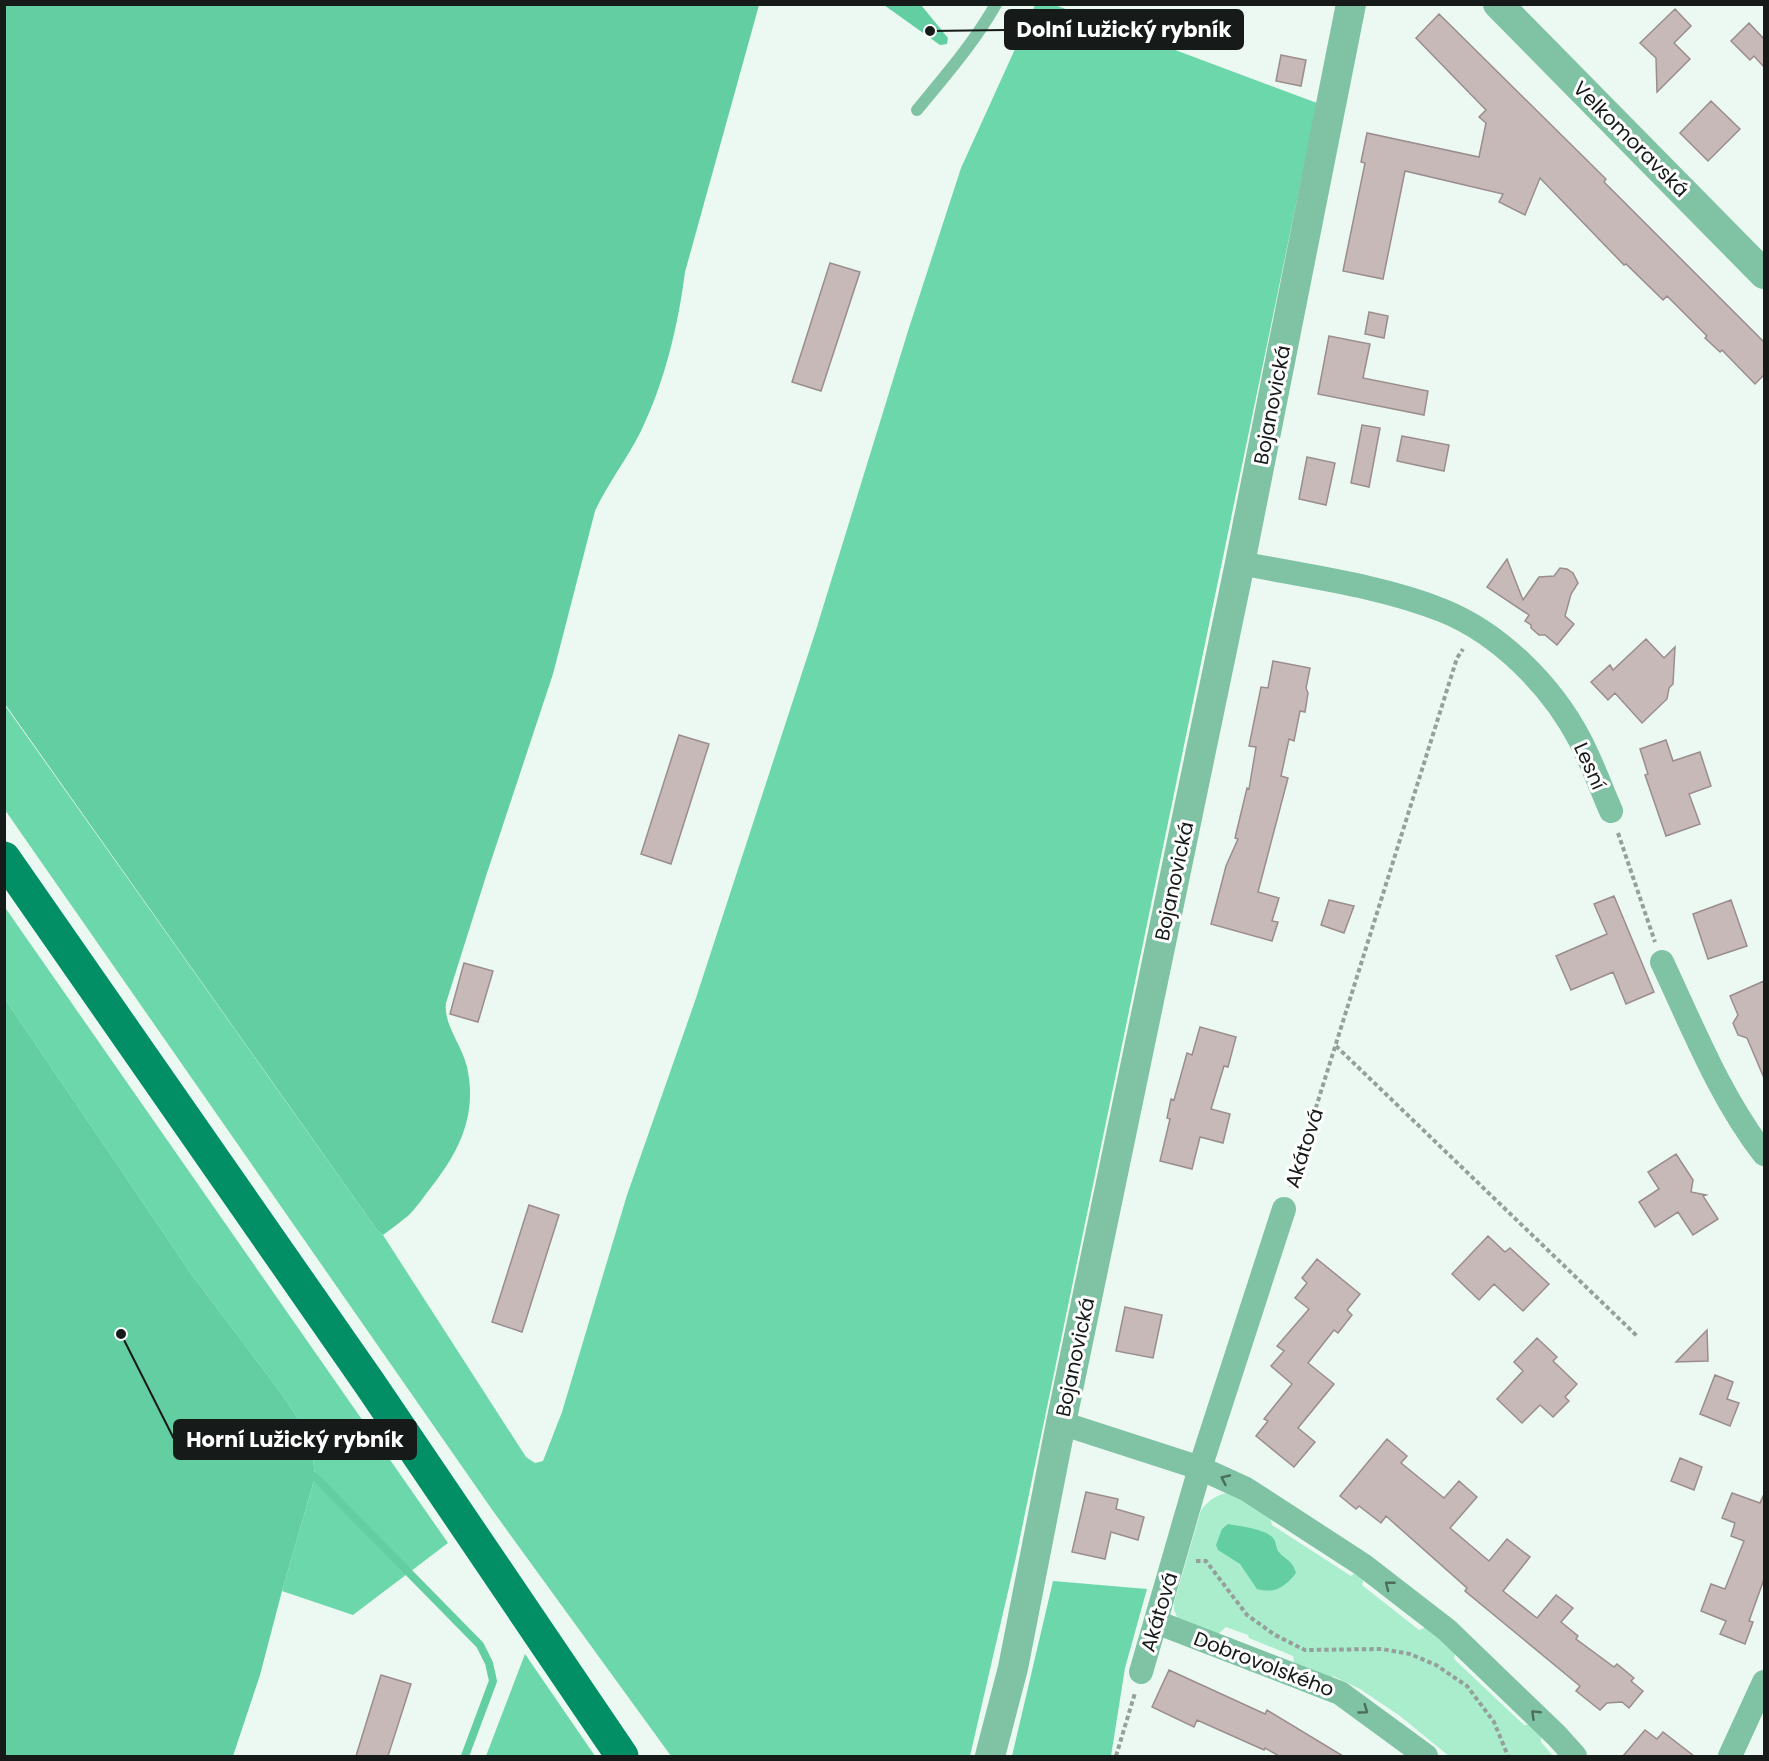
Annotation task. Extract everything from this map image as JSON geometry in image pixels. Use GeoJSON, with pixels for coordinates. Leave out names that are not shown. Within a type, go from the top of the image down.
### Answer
{"type":"FeatureCollection","features":[{"type":"Feature","properties":{"kind":"main road"},"geometry":{"type":"LineString","coordinates":[[4,858],[370,1384],[622,1756]]}},
{"type":"Feature","properties":{"kind":"street","name":"Bojanovická"},"geometry":{"type":"LineString","coordinates":[[990,1756],[1013,1668],[1061,1423],[1240,563],[1351,4]]}},
{"type":"Feature","properties":{"kind":"street","name":"Velkomoravská"},"geometry":{"type":"LineString","coordinates":[[1498,4],[1764,273]]}},
{"type":"Feature","properties":{"kind":"street","name":"Lesní"},"geometry":{"type":"LineString","coordinates":[[1240,563],[1390,593],[1444,611],[1477,628],[1508,651],[1540,683],[1561,710],[1580,740],[1611,811]]}},
{"type":"Feature","properties":{"kind":"street"},"geometry":{"type":"LineString","coordinates":[[1662,962],[1712,1071],[1748,1134],[1764,1155]]}},
{"type":"Feature","properties":{"kind":"street","name":"Akátová"},"geometry":{"type":"LineString","coordinates":[[1141,1672],[1200,1468],[1284,1209]]}},
{"type":"Feature","properties":{"kind":"street"},"geometry":{"type":"LineString","coordinates":[[1061,1423],[1200,1468],[1246,1489],[1363,1565],[1446,1630],[1575,1756]]}},
{"type":"Feature","properties":{"kind":"street","name":"Dobrovolského"},"geometry":{"type":"LineString","coordinates":[[1156,1622],[1340,1693],[1426,1756]]}},
{"type":"Feature","properties":{"kind":"street"},"geometry":{"type":"LineString","coordinates":[[1730,1756],[1764,1682]]}},
{"type":"Feature","properties":{"kind":"lane"},"geometry":{"type":"LineString","coordinates":[[917,110],[978,34],[996,4]]}},
{"type":"Feature","properties":{"kind":"path","name":"Akátová"},"geometry":{"type":"LineString","coordinates":[[1284,1209],[1457,658],[1477,628]]}},
{"type":"Feature","properties":{"kind":"path","name":"Lesní"},"geometry":{"type":"LineString","coordinates":[[1611,811],[1662,962]]}},
{"type":"Feature","properties":{"kind":"path"},"geometry":{"type":"LineString","coordinates":[[1336,1046],[1637,1336]]}},
{"type":"Feature","properties":{"kind":"path"},"geometry":{"type":"LineString","coordinates":[[1174,1560],[1206,1561],[1247,1614],[1275,1635],[1305,1650],[1382,1648],[1410,1654],[1429,1662],[1467,1686],[1494,1722],[1508,1756]]}},
{"type":"Feature","properties":{"kind":"path"},"geometry":{"type":"LineString","coordinates":[[1429,1662],[1433,1655]]}},
{"type":"Feature","properties":{"kind":"path"},"geometry":{"type":"LineString","coordinates":[[1116,1756],[1141,1672]]}},
{"type":"Feature","properties":{"kind":"shaded area"},"geometry":{"type":"Polygon","coordinates":[[[4,5],[759,5],[685,272],[679,313],[664,373],[641,431],[595,511],[553,674],[446,1003],[447,1019],[465,1059],[470,1085],[470,1102],[463,1133],[449,1162],[417,1206],[383,1235],[377,1230],[5,704],[4,5]]]}},
{"type":"Feature","properties":{"kind":"shaded area"},"geometry":{"type":"Polygon","coordinates":[[[884,5],[921,5],[948,38],[947,44],[940,45],[884,5]]]}},
{"type":"Feature","properties":{"kind":"shaded area"},"geometry":{"type":"Polygon","coordinates":[[[1035,5],[1055,5],[1317,103],[1016,1557],[970,1756],[671,1756],[493,1511],[5,810],[4,704],[377,1230],[383,1235],[526,1457],[535,1463],[543,1461],[562,1412],[627,1195],[695,1001],[816,630],[961,168],[1035,5]]]}},
{"type":"Feature","properties":{"kind":"shaded area"},"geometry":{"type":"Polygon","coordinates":[[[4,906],[448,1543],[353,1615],[282,1591],[315,1477],[311,1438],[281,1393],[192,1275],[5,999],[4,906]]]}},
{"type":"Feature","properties":{"kind":"shaded area"},"geometry":{"type":"Polygon","coordinates":[[[5,999],[192,1275],[281,1393],[311,1438],[315,1477],[260,1675],[233,1756],[5,1756],[5,999]]]}},
{"type":"Feature","properties":{"kind":"shaded area"},"geometry":{"type":"Polygon","coordinates":[[[1235,1492],[1270,1517],[1272,1525],[1351,1576],[1355,1572],[1364,1578],[1362,1585],[1419,1630],[1427,1627],[1455,1653],[1454,1659],[1524,1725],[1532,1724],[1541,1733],[1541,1742],[1553,1756],[1449,1756],[1400,1716],[1360,1689],[1333,1676],[1331,1679],[1294,1663],[1293,1656],[1249,1638],[1248,1635],[1226,1627],[1216,1636],[1178,1619],[1174,1603],[1201,1510],[1216,1497],[1235,1492]]]}},
{"type":"Feature","properties":{"kind":"shaded area"},"geometry":{"type":"Polygon","coordinates":[[[1228,1524],[1252,1528],[1270,1535],[1278,1551],[1290,1562],[1296,1573],[1279,1588],[1269,1591],[1257,1589],[1240,1564],[1218,1550],[1216,1545],[1222,1529],[1228,1524]]]}},
{"type":"Feature","properties":{"kind":"shaded area"},"geometry":{"type":"Polygon","coordinates":[[[1053,1581],[1147,1589],[1125,1668],[1111,1756],[1012,1756],[1053,1581]]]}},
{"type":"Feature","properties":{"kind":"shaded area"},"geometry":{"type":"Polygon","coordinates":[[[525,1654],[595,1756],[486,1756],[525,1654]]]}},
{"type":"Feature","properties":{"kind":"building"},"geometry":{"type":"Polygon","coordinates":[[[1675,9],[1691,26],[1674,43],[1690,59],[1657,92],[1656,58],[1640,43],[1675,9]]]}},
{"type":"Feature","properties":{"kind":"building"},"geometry":{"type":"Polygon","coordinates":[[[1439,14],[1606,179],[1604,182],[1764,342],[1764,375],[1755,384],[1722,350],[1720,352],[1705,338],[1707,336],[1667,296],[1663,300],[1626,264],[1624,265],[1540,178],[1525,215],[1499,202],[1503,194],[1405,171],[1383,279],[1343,271],[1365,163],[1361,162],[1367,133],[1479,157],[1486,123],[1479,117],[1486,110],[1416,38],[1439,14]]]}},
{"type":"Feature","properties":{"kind":"building"},"geometry":{"type":"Polygon","coordinates":[[[1749,23],[1764,39],[1764,67],[1754,56],[1750,60],[1731,41],[1749,23]]]}},
{"type":"Feature","properties":{"kind":"building"},"geometry":{"type":"Polygon","coordinates":[[[1281,55],[1306,60],[1301,86],[1276,81],[1281,55]]]}},
{"type":"Feature","properties":{"kind":"building"},"geometry":{"type":"Polygon","coordinates":[[[1711,101],[1740,129],[1708,161],[1680,133],[1711,101]]]}},
{"type":"Feature","properties":{"kind":"building"},"geometry":{"type":"Polygon","coordinates":[[[830,263],[860,272],[821,391],[792,382],[830,263]]]}},
{"type":"Feature","properties":{"kind":"building"},"geometry":{"type":"Polygon","coordinates":[[[1369,312],[1388,316],[1384,338],[1365,334],[1369,312]]]}},
{"type":"Feature","properties":{"kind":"building"},"geometry":{"type":"Polygon","coordinates":[[[1329,336],[1370,344],[1363,378],[1428,391],[1424,415],[1318,394],[1329,336]]]}},
{"type":"Feature","properties":{"kind":"building"},"geometry":{"type":"Polygon","coordinates":[[[1362,425],[1380,428],[1369,487],[1351,483],[1362,425]]]}},
{"type":"Feature","properties":{"kind":"building"},"geometry":{"type":"Polygon","coordinates":[[[1402,436],[1449,445],[1444,471],[1397,461],[1402,436]]]}},
{"type":"Feature","properties":{"kind":"building"},"geometry":{"type":"Polygon","coordinates":[[[1307,457],[1335,463],[1326,505],[1299,499],[1307,457]]]}},
{"type":"Feature","properties":{"kind":"building"},"geometry":{"type":"Polygon","coordinates":[[[1507,559],[1523,600],[1539,577],[1554,576],[1560,568],[1573,573],[1578,583],[1571,594],[1565,616],[1574,624],[1557,645],[1545,635],[1539,635],[1531,628],[1531,625],[1525,621],[1529,615],[1487,587],[1507,559]]]}},
{"type":"Feature","properties":{"kind":"building"},"geometry":{"type":"Polygon","coordinates":[[[1646,639],[1664,658],[1675,647],[1673,684],[1669,688],[1667,699],[1642,723],[1615,693],[1608,700],[1591,682],[1610,665],[1613,670],[1646,639]]]}},
{"type":"Feature","properties":{"kind":"building"},"geometry":{"type":"Polygon","coordinates":[[[1273,661],[1310,668],[1305,712],[1300,711],[1294,741],[1289,739],[1281,776],[1288,778],[1258,892],[1279,898],[1272,921],[1278,922],[1272,941],[1211,924],[1226,866],[1238,839],[1235,838],[1247,788],[1249,789],[1256,747],[1249,746],[1261,687],[1268,688],[1273,661]]]}},
{"type":"Feature","properties":{"kind":"building"},"geometry":{"type":"Polygon","coordinates":[[[679,735],[709,744],[671,864],[641,854],[679,735]]]}},
{"type":"Feature","properties":{"kind":"building"},"geometry":{"type":"Polygon","coordinates":[[[1666,740],[1673,761],[1700,752],[1711,786],[1689,794],[1700,824],[1666,836],[1645,775],[1648,774],[1640,749],[1666,740]]]}},
{"type":"Feature","properties":{"kind":"building"},"geometry":{"type":"Polygon","coordinates":[[[1614,896],[1654,992],[1626,1004],[1613,972],[1571,990],[1556,956],[1607,934],[1594,904],[1614,896]]]}},
{"type":"Feature","properties":{"kind":"building"},"geometry":{"type":"Polygon","coordinates":[[[1329,900],[1354,906],[1344,933],[1321,925],[1329,900]]]}},
{"type":"Feature","properties":{"kind":"building"},"geometry":{"type":"Polygon","coordinates":[[[1731,900],[1747,946],[1708,959],[1693,914],[1731,900]]]}},
{"type":"Feature","properties":{"kind":"building"},"geometry":{"type":"Polygon","coordinates":[[[464,963],[493,971],[478,1022],[450,1014],[464,963]]]}},
{"type":"Feature","properties":{"kind":"building"},"geometry":{"type":"Polygon","coordinates":[[[1764,981],[1764,1078],[1747,1038],[1738,1035],[1733,1023],[1738,1015],[1730,996],[1764,981]]]}},
{"type":"Feature","properties":{"kind":"building"},"geometry":{"type":"Polygon","coordinates":[[[1200,1027],[1236,1037],[1228,1067],[1224,1066],[1211,1109],[1230,1114],[1223,1143],[1200,1137],[1192,1169],[1160,1161],[1170,1119],[1167,1118],[1171,1099],[1174,1100],[1187,1053],[1192,1055],[1200,1027]]]}},
{"type":"Feature","properties":{"kind":"building"},"geometry":{"type":"Polygon","coordinates":[[[1676,1154],[1693,1180],[1691,1192],[1706,1195],[1703,1196],[1718,1219],[1693,1235],[1678,1212],[1655,1227],[1639,1202],[1659,1189],[1648,1172],[1676,1154]]]}},
{"type":"Feature","properties":{"kind":"building"},"geometry":{"type":"Polygon","coordinates":[[[529,1205],[559,1215],[522,1332],[492,1322],[529,1205]]]}},
{"type":"Feature","properties":{"kind":"building"},"geometry":{"type":"Polygon","coordinates":[[[1488,1236],[1505,1252],[1510,1248],[1549,1284],[1523,1311],[1494,1284],[1479,1300],[1452,1274],[1488,1236]]]}},
{"type":"Feature","properties":{"kind":"building"},"geometry":{"type":"Polygon","coordinates":[[[1317,1259],[1360,1294],[1347,1310],[1352,1315],[1338,1333],[1334,1330],[1308,1363],[1334,1384],[1298,1428],[1315,1442],[1294,1467],[1256,1436],[1268,1421],[1264,1419],[1292,1384],[1271,1366],[1284,1351],[1277,1346],[1309,1309],[1295,1298],[1307,1283],[1302,1278],[1317,1259]]]}},
{"type":"Feature","properties":{"kind":"building"},"geometry":{"type":"Polygon","coordinates":[[[1125,1307],[1162,1315],[1153,1358],[1116,1351],[1125,1307]]]}},
{"type":"Feature","properties":{"kind":"building"},"geometry":{"type":"Polygon","coordinates":[[[1707,1330],[1708,1361],[1676,1362],[1707,1330]]]}},
{"type":"Feature","properties":{"kind":"building"},"geometry":{"type":"Polygon","coordinates":[[[1537,1338],[1557,1357],[1553,1361],[1577,1384],[1565,1397],[1569,1401],[1553,1417],[1540,1405],[1522,1423],[1497,1399],[1523,1371],[1514,1362],[1537,1338]]]}},
{"type":"Feature","properties":{"kind":"building"},"geometry":{"type":"Polygon","coordinates":[[[1715,1375],[1733,1382],[1727,1399],[1739,1403],[1730,1426],[1700,1414],[1715,1375]]]}},
{"type":"Feature","properties":{"kind":"building"},"geometry":{"type":"Polygon","coordinates":[[[1387,1439],[1407,1456],[1401,1463],[1444,1498],[1459,1481],[1477,1497],[1450,1528],[1489,1561],[1507,1539],[1530,1557],[1503,1591],[1537,1618],[1556,1595],[1573,1608],[1561,1622],[1578,1636],[1576,1639],[1614,1667],[1617,1664],[1634,1678],[1631,1681],[1643,1691],[1629,1708],[1622,1702],[1607,1703],[1600,1710],[1576,1691],[1580,1686],[1465,1591],[1467,1588],[1386,1516],[1381,1523],[1359,1506],[1356,1509],[1340,1496],[1387,1439]]]}},
{"type":"Feature","properties":{"kind":"building"},"geometry":{"type":"Polygon","coordinates":[[[1680,1458],[1702,1467],[1694,1490],[1671,1481],[1680,1458]]]}},
{"type":"Feature","properties":{"kind":"building"},"geometry":{"type":"Polygon","coordinates":[[[1086,1492],[1118,1499],[1116,1509],[1144,1517],[1138,1540],[1111,1532],[1105,1559],[1072,1552],[1086,1492]]]}},
{"type":"Feature","properties":{"kind":"building"},"geometry":{"type":"Polygon","coordinates":[[[1732,1493],[1760,1503],[1764,1494],[1764,1579],[1749,1621],[1753,1622],[1745,1644],[1720,1634],[1726,1621],[1701,1611],[1711,1584],[1725,1589],[1744,1541],[1731,1536],[1735,1523],[1722,1518],[1732,1493]]]}},
{"type":"Feature","properties":{"kind":"building"},"geometry":{"type":"Polygon","coordinates":[[[1169,1670],[1265,1714],[1267,1710],[1343,1756],[1279,1756],[1197,1720],[1194,1727],[1152,1707],[1169,1670]]]}},
{"type":"Feature","properties":{"kind":"building"},"geometry":{"type":"Polygon","coordinates":[[[381,1675],[411,1684],[388,1756],[356,1756],[381,1675]]]}},
{"type":"Feature","properties":{"kind":"building"},"geometry":{"type":"Polygon","coordinates":[[[1645,1730],[1657,1739],[1663,1732],[1694,1756],[1623,1756],[1645,1730]]]}},
{"type":"Feature","properties":{"kind":"waterway"},"geometry":{"type":"LineString","coordinates":[[308,1474],[315,1477],[480,1645],[489,1663],[493,1681],[465,1756]]}},
{"type":"Feature","properties":{"kind":"place","name":"Dolní Lužický rybník"},"geometry":{"type":"Point","coordinates":[930,31]}},
{"type":"Feature","properties":{"kind":"place","name":"Horní Lužický rybník"},"geometry":{"type":"Point","coordinates":[121,1334]}}]}
